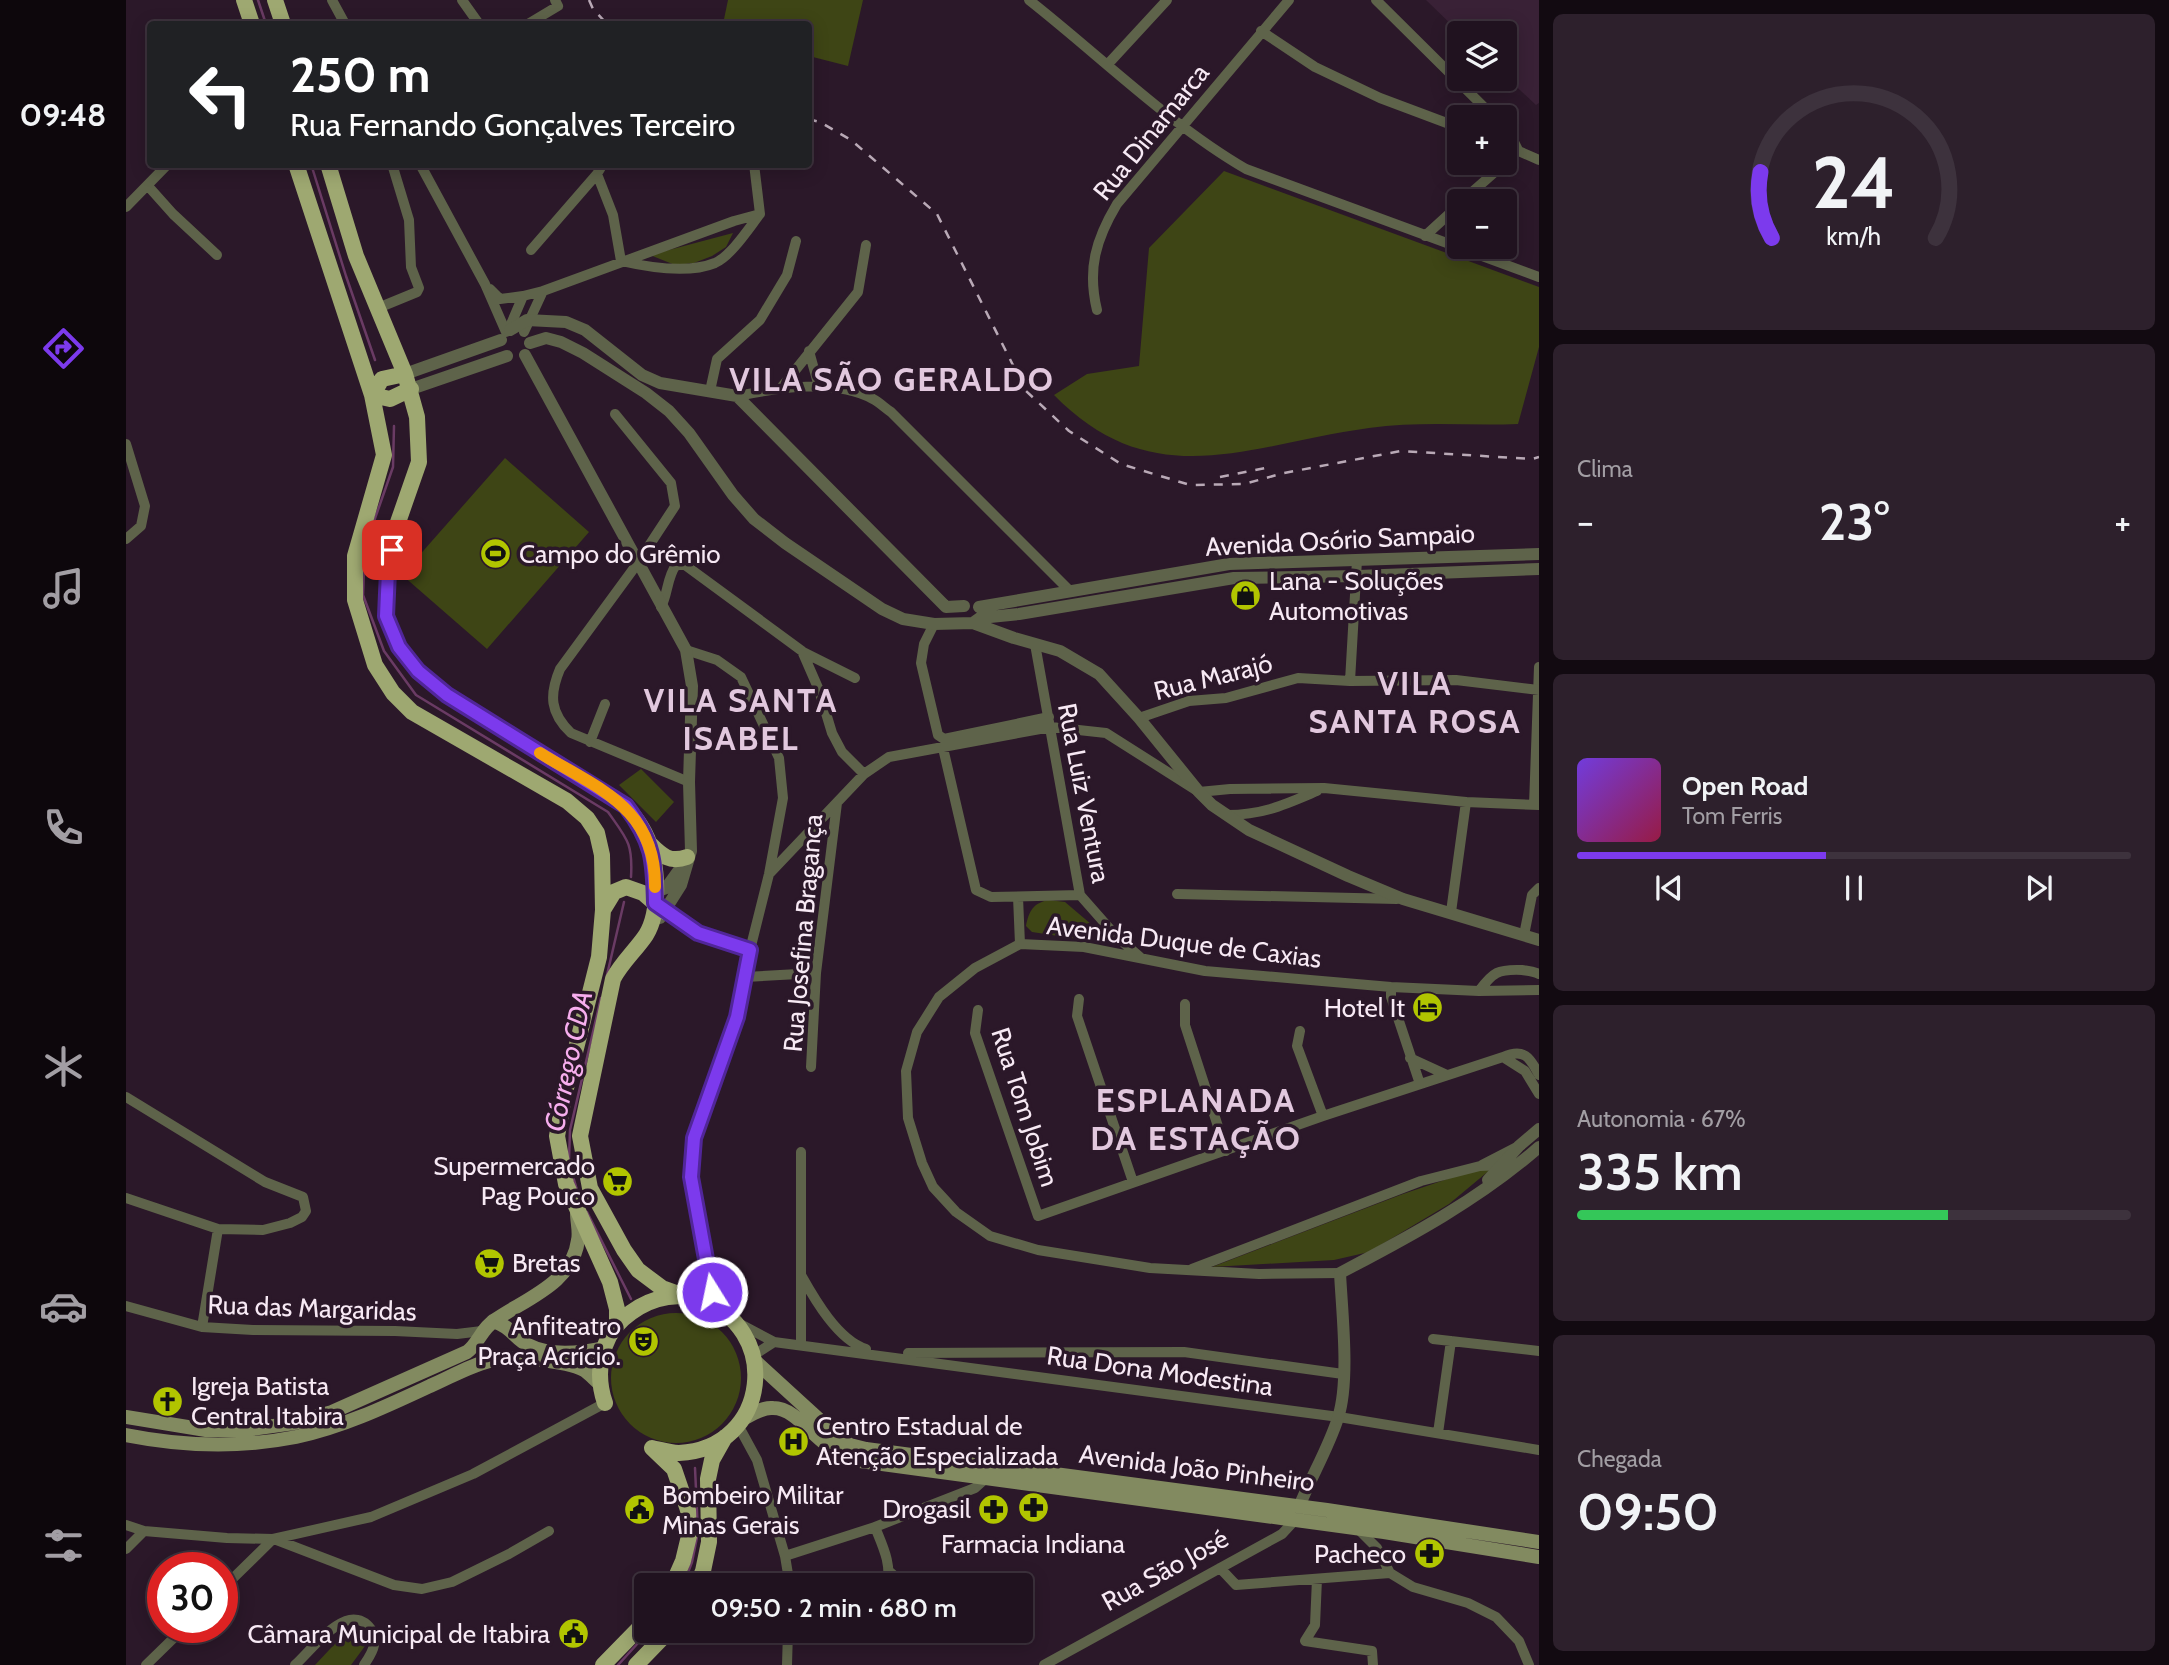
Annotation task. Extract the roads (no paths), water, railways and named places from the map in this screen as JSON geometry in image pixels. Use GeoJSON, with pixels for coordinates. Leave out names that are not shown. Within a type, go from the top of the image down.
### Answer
{"type":"FeatureCollection","features":[{"type":"Feature","properties":{"kind":"main road"},"geometry":{"type":"LineString","coordinates":[[244,0],[251,21]]}},
{"type":"Feature","properties":{"kind":"main road"},"geometry":{"type":"LineString","coordinates":[[275,0],[282,21]]}},
{"type":"Feature","properties":{"kind":"main road"},"geometry":{"type":"LineString","coordinates":[[297,168],[372,395],[384,455],[355,556],[355,600],[375,665],[393,693],[412,712],[567,801],[587,818],[597,832],[603,855],[603,910],[599,957],[565,1092],[557,1136],[563,1175],[577,1213],[610,1282],[617,1309],[617,1324]]}},
{"type":"Feature","properties":{"kind":"main road"},"geometry":{"type":"LineString","coordinates":[[329,168],[356,256],[408,381],[418,417],[419,462],[396,528],[387,582],[386,616],[399,647],[418,671],[447,695],[626,806],[643,828],[650,844],[655,873],[653,918],[646,934],[621,963],[613,979],[580,1136],[590,1188],[638,1270],[662,1288],[713,1304],[736,1322],[747,1338],[755,1358],[756,1381],[752,1401],[740,1422],[725,1437],[712,1460],[708,1479],[709,1542],[703,1573]]}},
{"type":"Feature","properties":{"kind":"main road"},"geometry":{"type":"LineString","coordinates":[[372,395],[390,399],[408,381]]}},
{"type":"Feature","properties":{"kind":"main road"},"geometry":{"type":"LineString","coordinates":[[650,844],[666,859],[678,860],[689,854]]}},
{"type":"Feature","properties":{"kind":"main road"},"geometry":{"type":"LineString","coordinates":[[603,910],[614,892],[626,887],[655,900]]}},
{"type":"Feature","properties":{"kind":"main road"},"geometry":{"type":"LineString","coordinates":[[126,1435],[165,1443],[259,1435],[332,1412],[467,1352],[493,1321],[550,1286],[568,1266],[579,1241],[577,1213]]}},
{"type":"Feature","properties":{"kind":"main road"},"geometry":{"type":"LineString","coordinates":[[605,1403],[600,1384],[600,1365],[604,1348],[617,1324],[637,1307],[661,1297],[688,1297]]}},
{"type":"Feature","properties":{"kind":"main road"},"geometry":{"type":"LineString","coordinates":[[493,1321],[506,1325],[527,1345],[537,1348],[573,1353],[604,1348]]}},
{"type":"Feature","properties":{"kind":"main road"},"geometry":{"type":"LineString","coordinates":[[479,1339],[495,1359]]}},
{"type":"Feature","properties":{"kind":"main road","name":"Avenida João Pinheiro"},"geometry":{"type":"LineString","coordinates":[[755,1358],[838,1437],[850,1445],[1296,1514],[1358,1529],[1539,1557]]}},
{"type":"Feature","properties":{"kind":"main road"},"geometry":{"type":"LineString","coordinates":[[126,1418],[206,1430],[296,1437],[372,1413],[495,1359],[524,1359],[573,1366],[586,1371],[600,1384]]}},
{"type":"Feature","properties":{"kind":"main road","name":"Avenida João Pinheiro"},"geometry":{"type":"LineString","coordinates":[[740,1422],[760,1410],[773,1408],[788,1411],[824,1443],[841,1454],[860,1461],[985,1479],[1539,1542]]}},
{"type":"Feature","properties":{"kind":"main road"},"geometry":{"type":"LineString","coordinates":[[678,1573],[689,1536],[688,1510],[674,1469],[652,1448],[677,1453],[702,1449],[725,1437]]}},
{"type":"Feature","properties":{"kind":"main road"},"geometry":{"type":"LineString","coordinates":[[1377,1548],[1384,1532]]}},
{"type":"Feature","properties":{"kind":"main road"},"geometry":{"type":"LineString","coordinates":[[603,1665],[634,1633]]}},
{"type":"Feature","properties":{"kind":"main road"},"geometry":{"type":"LineString","coordinates":[[636,1665],[657,1643]]}},
{"type":"Feature","properties":{"kind":"street"},"geometry":{"type":"LineString","coordinates":[[332,0],[343,21]]}},
{"type":"Feature","properties":{"kind":"street"},"geometry":{"type":"LineString","coordinates":[[462,0],[477,21]]}},
{"type":"Feature","properties":{"kind":"street"},"geometry":{"type":"LineString","coordinates":[[1108,64],[1167,0]]}},
{"type":"Feature","properties":{"kind":"street","name":"Rua Dinamarca"},"geometry":{"type":"LineString","coordinates":[[1097,310],[1092,289],[1095,256],[1101,231],[1117,204],[1289,0]]}},
{"type":"Feature","properties":{"kind":"street"},"geometry":{"type":"LineString","coordinates":[[1376,0],[1482,105]]}},
{"type":"Feature","properties":{"kind":"street"},"geometry":{"type":"LineString","coordinates":[[1032,1],[1183,125],[1219,153],[1246,169],[1539,277]]}},
{"type":"Feature","properties":{"kind":"street"},"geometry":{"type":"LineString","coordinates":[[532,21],[556,3]]}},
{"type":"Feature","properties":{"kind":"street"},"geometry":{"type":"LineString","coordinates":[[1261,31],[1315,67],[1380,98],[1447,123]]}},
{"type":"Feature","properties":{"kind":"street"},"geometry":{"type":"LineString","coordinates":[[1518,150],[1539,160]]}},
{"type":"Feature","properties":{"kind":"street"},"geometry":{"type":"LineString","coordinates":[[126,207],[164,168]]}},
{"type":"Feature","properties":{"kind":"street"},"geometry":{"type":"LineString","coordinates":[[378,308],[417,292],[419,288],[411,267],[409,220],[393,168]]}},
{"type":"Feature","properties":{"kind":"street"},"geometry":{"type":"LineString","coordinates":[[422,168],[516,335],[637,564],[686,650],[692,686],[688,782],[689,854],[681,885],[655,900]]}},
{"type":"Feature","properties":{"kind":"street"},"geometry":{"type":"LineString","coordinates":[[531,250],[601,168]]}},
{"type":"Feature","properties":{"kind":"street"},"geometry":{"type":"LineString","coordinates":[[621,261],[649,267],[687,267],[716,262],[737,243],[760,214],[754,168]]}},
{"type":"Feature","properties":{"kind":"street"},"geometry":{"type":"LineString","coordinates":[[597,174],[612,215],[621,261]]}},
{"type":"Feature","properties":{"kind":"street"},"geometry":{"type":"LineString","coordinates":[[1476,189],[1492,175]]}},
{"type":"Feature","properties":{"kind":"street"},"geometry":{"type":"LineString","coordinates":[[148,186],[173,214],[217,254]]}},
{"type":"Feature","properties":{"kind":"street"},"geometry":{"type":"LineString","coordinates":[[500,299],[543,291],[621,261],[760,214]]}},
{"type":"Feature","properties":{"kind":"street"},"geometry":{"type":"LineString","coordinates":[[1425,236],[1447,216]]}},
{"type":"Feature","properties":{"kind":"street"},"geometry":{"type":"LineString","coordinates":[[734,221],[738,229],[737,243]]}},
{"type":"Feature","properties":{"kind":"street"},"geometry":{"type":"LineString","coordinates":[[710,391],[717,359],[760,320],[787,275],[796,241]]}},
{"type":"Feature","properties":{"kind":"street"},"geometry":{"type":"LineString","coordinates":[[781,388],[858,292],[866,245]]}},
{"type":"Feature","properties":{"kind":"street"},"geometry":{"type":"LineString","coordinates":[[485,284],[515,314],[516,335]]}},
{"type":"Feature","properties":{"kind":"street"},"geometry":{"type":"LineString","coordinates":[[408,381],[507,356],[502,349],[516,335],[543,291]]}},
{"type":"Feature","properties":{"kind":"street"},"geometry":{"type":"LineString","coordinates":[[516,335],[515,314],[523,296]]}},
{"type":"Feature","properties":{"kind":"street"},"geometry":{"type":"LineString","coordinates":[[408,381],[516,335],[566,322],[585,330],[642,375],[660,383],[737,396],[781,388],[819,387],[872,398],[1070,590]]}},
{"type":"Feature","properties":{"kind":"street","name":"Avenida Osório Sampaio"},"geometry":{"type":"LineString","coordinates":[[516,335],[561,342],[646,393],[669,411],[682,426],[754,519],[882,609],[903,619],[934,624],[1019,614],[1234,578],[1539,569]]}},
{"type":"Feature","properties":{"kind":"street"},"geometry":{"type":"LineString","coordinates":[[809,351],[819,387]]}},
{"type":"Feature","properties":{"kind":"street"},"geometry":{"type":"LineString","coordinates":[[737,396],[946,607],[964,606],[961,615],[976,618],[993,630],[1014,638],[1060,650],[1099,674],[1212,805],[1249,830],[1403,899],[1539,940]]}},
{"type":"Feature","properties":{"kind":"street"},"geometry":{"type":"LineString","coordinates":[[615,414],[671,483],[675,506],[637,564],[560,669],[553,685],[552,702],[561,724],[571,733],[688,782]]}},
{"type":"Feature","properties":{"kind":"street"},"geometry":{"type":"LineString","coordinates":[[126,444],[145,506],[141,526],[126,539]]}},
{"type":"Feature","properties":{"kind":"street","name":"Avenida Osório Sampaio"},"geometry":{"type":"LineString","coordinates":[[976,618],[1070,590],[1229,564],[1539,554]]}},
{"type":"Feature","properties":{"kind":"street"},"geometry":{"type":"LineString","coordinates":[[1350,681],[1357,560]]}},
{"type":"Feature","properties":{"kind":"street"},"geometry":{"type":"LineString","coordinates":[[661,607],[671,572],[676,565],[685,565],[802,651],[855,678]]}},
{"type":"Feature","properties":{"kind":"street"},"geometry":{"type":"LineString","coordinates":[[946,607],[943,617],[934,624],[924,644],[921,663],[938,735],[944,739],[1050,722],[1106,733],[1199,792],[1324,788],[1466,803],[1537,805],[1539,667]]}},
{"type":"Feature","properties":{"kind":"street"},"geometry":{"type":"LineString","coordinates":[[1014,638],[1011,633],[1012,624],[1019,614]]}},
{"type":"Feature","properties":{"kind":"street","name":"Rua Luiz Ventura"},"geometry":{"type":"LineString","coordinates":[[1035,644],[1080,895],[1117,937],[1140,957]]}},
{"type":"Feature","properties":{"kind":"street"},"geometry":{"type":"LineString","coordinates":[[686,650],[717,660],[741,677],[779,758],[783,798],[737,1017],[694,1138],[691,1177],[713,1304]]}},
{"type":"Feature","properties":{"kind":"street"},"geometry":{"type":"LineString","coordinates":[[802,651],[819,690],[832,733],[842,751],[864,774]]}},
{"type":"Feature","properties":{"kind":"street","name":"Rua Marajó"},"geometry":{"type":"LineString","coordinates":[[1139,718],[1189,701],[1226,698],[1298,678],[1350,681],[1456,680],[1538,690]]}},
{"type":"Feature","properties":{"kind":"street"},"geometry":{"type":"LineString","coordinates":[[590,742],[605,704]]}},
{"type":"Feature","properties":{"kind":"street"},"geometry":{"type":"LineString","coordinates":[[769,874],[864,774],[889,757],[943,748],[1050,722]]}},
{"type":"Feature","properties":{"kind":"street"},"geometry":{"type":"LineString","coordinates":[[943,748],[976,890],[991,897],[1080,895]]}},
{"type":"Feature","properties":{"kind":"street"},"geometry":{"type":"LineString","coordinates":[[1227,815],[1277,809],[1324,788]]}},
{"type":"Feature","properties":{"kind":"street"},"geometry":{"type":"LineString","coordinates":[[1277,809],[1281,800],[1278,789]]}},
{"type":"Feature","properties":{"kind":"street"},"geometry":{"type":"LineString","coordinates":[[1212,805],[1212,798],[1218,790]]}},
{"type":"Feature","properties":{"kind":"street","name":"Rua Josefina Bragança"},"geometry":{"type":"LineString","coordinates":[[811,1067],[816,973],[837,803]]}},
{"type":"Feature","properties":{"kind":"street"},"geometry":{"type":"LineString","coordinates":[[1451,912],[1466,803]]}},
{"type":"Feature","properties":{"kind":"street"},"geometry":{"type":"LineString","coordinates":[[1249,830],[1251,814]]}},
{"type":"Feature","properties":{"kind":"street"},"geometry":{"type":"LineString","coordinates":[[655,900],[689,854]]}},
{"type":"Feature","properties":{"kind":"street"},"geometry":{"type":"LineString","coordinates":[[1524,935],[1532,895],[1539,888]]}},
{"type":"Feature","properties":{"kind":"street"},"geometry":{"type":"LineString","coordinates":[[1177,894],[1403,899]]}},
{"type":"Feature","properties":{"kind":"street"},"geometry":{"type":"LineString","coordinates":[[1018,897],[1020,944]]}},
{"type":"Feature","properties":{"kind":"street"},"geometry":{"type":"LineString","coordinates":[[655,900],[698,933],[750,950]]}},
{"type":"Feature","properties":{"kind":"street"},"geometry":{"type":"LineString","coordinates":[[1104,951],[1117,937]]}},
{"type":"Feature","properties":{"kind":"street","name":"Avenida Duque de Caxias"},"geometry":{"type":"LineString","coordinates":[[1340,1273],[1259,1274],[1150,1268],[1038,1250],[990,1236],[956,1212],[933,1187],[922,1163],[908,1118],[906,1071],[917,1032],[939,997],[975,968],[1020,944],[1084,947],[1205,971],[1391,987],[1479,991],[1539,990]]}},
{"type":"Feature","properties":{"kind":"street"},"geometry":{"type":"LineString","coordinates":[[1479,991],[1488,979],[1501,969],[1534,971],[1539,974]]}},
{"type":"Feature","properties":{"kind":"street"},"geometry":{"type":"LineString","coordinates":[[745,977],[816,973]]}},
{"type":"Feature","properties":{"kind":"street"},"geometry":{"type":"LineString","coordinates":[[1391,987],[1391,997],[1420,1084]]}},
{"type":"Feature","properties":{"kind":"street"},"geometry":{"type":"LineString","coordinates":[[1079,999],[1077,1016],[1133,1182],[1513,1053],[1523,1054],[1532,1061],[1539,1075]]}},
{"type":"Feature","properties":{"kind":"street"},"geometry":{"type":"LineString","coordinates":[[1185,1004],[1185,1025],[1226,1151]]}},
{"type":"Feature","properties":{"kind":"street","name":"Rua Tom Jobim"},"geometry":{"type":"LineString","coordinates":[[978,1010],[975,1032],[1038,1216],[1133,1182]]}},
{"type":"Feature","properties":{"kind":"street"},"geometry":{"type":"LineString","coordinates":[[1300,1031],[1297,1046],[1323,1116]]}},
{"type":"Feature","properties":{"kind":"street"},"geometry":{"type":"LineString","coordinates":[[1503,1057],[1525,1071],[1539,1094]]}},
{"type":"Feature","properties":{"kind":"street"},"geometry":{"type":"LineString","coordinates":[[1410,1058],[1447,1076]]}},
{"type":"Feature","properties":{"kind":"street"},"geometry":{"type":"LineString","coordinates":[[126,1097],[265,1182],[303,1198],[306,1211],[302,1217],[290,1223],[262,1230],[218,1229],[126,1198]]}},
{"type":"Feature","properties":{"kind":"street"},"geometry":{"type":"LineString","coordinates":[[1507,1168],[1519,1146],[1539,1129]]}},
{"type":"Feature","properties":{"kind":"street","name":"Avenida Duque de Caxias"},"geometry":{"type":"LineString","coordinates":[[1186,1271],[1421,1181],[1480,1166],[1519,1146]]}},
{"type":"Feature","properties":{"kind":"street"},"geometry":{"type":"LineString","coordinates":[[1296,1514],[1339,1417],[1343,1399],[1340,1273],[1436,1220],[1539,1147]]}},
{"type":"Feature","properties":{"kind":"street"},"geometry":{"type":"LineString","coordinates":[[801,1152],[801,1345]]}},
{"type":"Feature","properties":{"kind":"street","name":"Avenida Duque de Caxias"},"geometry":{"type":"LineString","coordinates":[[1480,1166],[1507,1168]]}},
{"type":"Feature","properties":{"kind":"street"},"geometry":{"type":"LineString","coordinates":[[202,1327],[218,1229]]}},
{"type":"Feature","properties":{"kind":"street"},"geometry":{"type":"LineString","coordinates":[[801,1275],[823,1312],[857,1346],[882,1354],[1184,1352],[1343,1374]]}},
{"type":"Feature","properties":{"kind":"street","name":"Rua das Margaridas"},"geometry":{"type":"LineString","coordinates":[[126,1306],[202,1327],[457,1334],[479,1339]]}},
{"type":"Feature","properties":{"kind":"street","name":"Rua Dona Modestina"},"geometry":{"type":"LineString","coordinates":[[736,1322],[774,1342],[882,1354],[1339,1417],[1539,1450]]}},
{"type":"Feature","properties":{"kind":"street"},"geometry":{"type":"LineString","coordinates":[[1433,1339],[1539,1351]]}},
{"type":"Feature","properties":{"kind":"street"},"geometry":{"type":"LineString","coordinates":[[1438,1433],[1451,1341]]}},
{"type":"Feature","properties":{"kind":"street"},"geometry":{"type":"LineString","coordinates":[[755,1358],[774,1342]]}},
{"type":"Feature","properties":{"kind":"street"},"geometry":{"type":"LineString","coordinates":[[1026,1375],[1034,1353]]}},
{"type":"Feature","properties":{"kind":"street"},"geometry":{"type":"LineString","coordinates":[[126,1525],[144,1531],[273,1539],[371,1517],[473,1474],[605,1403]]}},
{"type":"Feature","properties":{"kind":"street"},"geometry":{"type":"LineString","coordinates":[[740,1422],[757,1460],[788,1573]]}},
{"type":"Feature","properties":{"kind":"street"},"geometry":{"type":"LineString","coordinates":[[949,1473],[963,1492]]}},
{"type":"Feature","properties":{"kind":"street"},"geometry":{"type":"LineString","coordinates":[[785,1556],[875,1527],[975,1488],[985,1479]]}},
{"type":"Feature","properties":{"kind":"street","name":"Rua São José"},"geometry":{"type":"LineString","coordinates":[[1044,1665],[1282,1534],[1296,1514]]}},
{"type":"Feature","properties":{"kind":"street"},"geometry":{"type":"LineString","coordinates":[[875,1527],[890,1572]]}},
{"type":"Feature","properties":{"kind":"street"},"geometry":{"type":"LineString","coordinates":[[1358,1529],[1377,1548],[1390,1573],[1413,1587],[1468,1603],[1496,1617],[1519,1641],[1529,1665]]}},
{"type":"Feature","properties":{"kind":"street"},"geometry":{"type":"LineString","coordinates":[[126,1549],[144,1531]]}},
{"type":"Feature","properties":{"kind":"street"},"geometry":{"type":"LineString","coordinates":[[273,1539],[394,1585],[422,1589],[452,1582],[549,1531]]}},
{"type":"Feature","properties":{"kind":"street"},"geometry":{"type":"LineString","coordinates":[[238,1573],[273,1539]]}},
{"type":"Feature","properties":{"kind":"street"},"geometry":{"type":"LineString","coordinates":[[1220,1568],[1236,1585],[1390,1573]]}},
{"type":"Feature","properties":{"kind":"street"},"geometry":{"type":"LineString","coordinates":[[1317,1579],[1315,1625],[1306,1641],[1371,1651],[1373,1665]]}},
{"type":"Feature","properties":{"kind":"street"},"geometry":{"type":"LineString","coordinates":[[295,1665],[334,1629],[347,1621],[357,1619],[366,1623],[373,1632],[374,1644],[364,1665]]}},
{"type":"Feature","properties":{"kind":"street"},"geometry":{"type":"LineString","coordinates":[[146,1665],[169,1643]]}},
{"type":"Feature","properties":{"kind":"street"},"geometry":{"type":"LineString","coordinates":[[787,1665],[788,1643]]}},
{"type":"Feature","properties":{"kind":"waterway"},"geometry":{"type":"LineString","coordinates":[[258,0],[265,21]]}},
{"type":"Feature","properties":{"kind":"waterway"},"geometry":{"type":"LineString","coordinates":[[312,168],[375,360]]}},
{"type":"Feature","properties":{"kind":"waterway"},"geometry":{"type":"LineString","coordinates":[[394,426],[393,467],[365,547],[363,595],[384,651],[416,695],[608,812],[630,849],[631,877]]}},
{"type":"Feature","properties":{"kind":"waterway","name":"Córrego CDA"},"geometry":{"type":"LineString","coordinates":[[607,975],[624,902]]}},
{"type":"Feature","properties":{"kind":"waterway","name":"Córrego CDA"},"geometry":{"type":"LineString","coordinates":[[569,1159],[570,1130],[601,998]]}},
{"type":"Feature","properties":{"kind":"waterway","name":"Córrego CDA"},"geometry":{"type":"LineString","coordinates":[[570,1166],[577,1190]]}},
{"type":"Feature","properties":{"kind":"waterway","name":"Córrego CDA"},"geometry":{"type":"LineString","coordinates":[[587,1212],[631,1299]]}},
{"type":"Feature","properties":{"kind":"waterway","name":"Córrego CDA"},"geometry":{"type":"LineString","coordinates":[[688,1573],[698,1532],[695,1468]]}},
{"type":"Feature","properties":{"kind":"waterway","name":"Córrego CDA"},"geometry":{"type":"LineString","coordinates":[[618,1665],[638,1643]]}},
{"type":"Feature","properties":{"kind":"railway"},"geometry":{"type":"LineString","coordinates":[[589,0],[604,21]]}},
{"type":"Feature","properties":{"kind":"railway"},"geometry":{"type":"LineString","coordinates":[[812,120],[851,140],[937,214],[1026,391],[1069,431],[1121,464],[1190,485],[1244,484],[1284,473],[1401,451],[1532,459],[1539,457]]}},
{"type":"Feature","properties":{"kind":"railway"},"geometry":{"type":"LineString","coordinates":[[1220,477],[1271,467]]}},
{"type":"Feature","properties":{"kind":"place","name":"Campo do Grêmio"},"geometry":{"type":"Point","coordinates":[496,554]}},
{"type":"Feature","properties":{"kind":"place","name":"Lana - Soluções Automotivas"},"geometry":{"type":"Point","coordinates":[1246,596]}},
{"type":"Feature","properties":{"kind":"place","name":"Hotel It"},"geometry":{"type":"Point","coordinates":[1428,1008]}},
{"type":"Feature","properties":{"kind":"place","name":"Supermercado Pag Pouco"},"geometry":{"type":"Point","coordinates":[618,1181]}},
{"type":"Feature","properties":{"kind":"place","name":"Bretas"},"geometry":{"type":"Point","coordinates":[489,1263]}},
{"type":"Feature","properties":{"kind":"place","name":"Anfiteatro Praça Acrício."},"geometry":{"type":"Point","coordinates":[644,1341]}},
{"type":"Feature","properties":{"kind":"place","name":"Igreja Batista Central Itabira"},"geometry":{"type":"Point","coordinates":[168,1401]}},
{"type":"Feature","properties":{"kind":"place","name":"Centro Estadual de Atenção Especializada"},"geometry":{"type":"Point","coordinates":[793,1441]}},
{"type":"Feature","properties":{"kind":"place","name":"Farmacia Indiana"},"geometry":{"type":"Point","coordinates":[1033,1508]}},
{"type":"Feature","properties":{"kind":"place","name":"Drogasil"},"geometry":{"type":"Point","coordinates":[994,1509]}},
{"type":"Feature","properties":{"kind":"place","name":"Bombeiro Militar Minas Gerais"},"geometry":{"type":"Point","coordinates":[639,1510]}},
{"type":"Feature","properties":{"kind":"place","name":"Pacheco"},"geometry":{"type":"Point","coordinates":[1429,1554]}},
{"type":"Feature","properties":{"kind":"place","name":"Câmara Municipal de Itabira"},"geometry":{"type":"Point","coordinates":[573,1634]}},
{"type":"Feature","properties":{"kind":"district","name":"VILA SÃO GERALDO"},"geometry":{"type":"Point","coordinates":[892,379]}},
{"type":"Feature","properties":{"kind":"district","name":"VILA SANTA ROSA"},"geometry":{"type":"Point","coordinates":[1415,702]}},
{"type":"Feature","properties":{"kind":"district","name":"VILA SANTA ISABEL"},"geometry":{"type":"Point","coordinates":[741,719]}},
{"type":"Feature","properties":{"kind":"district","name":"ESPLANADA DA ESTAÇÃO"},"geometry":{"type":"Point","coordinates":[1196,1119]}}]}
